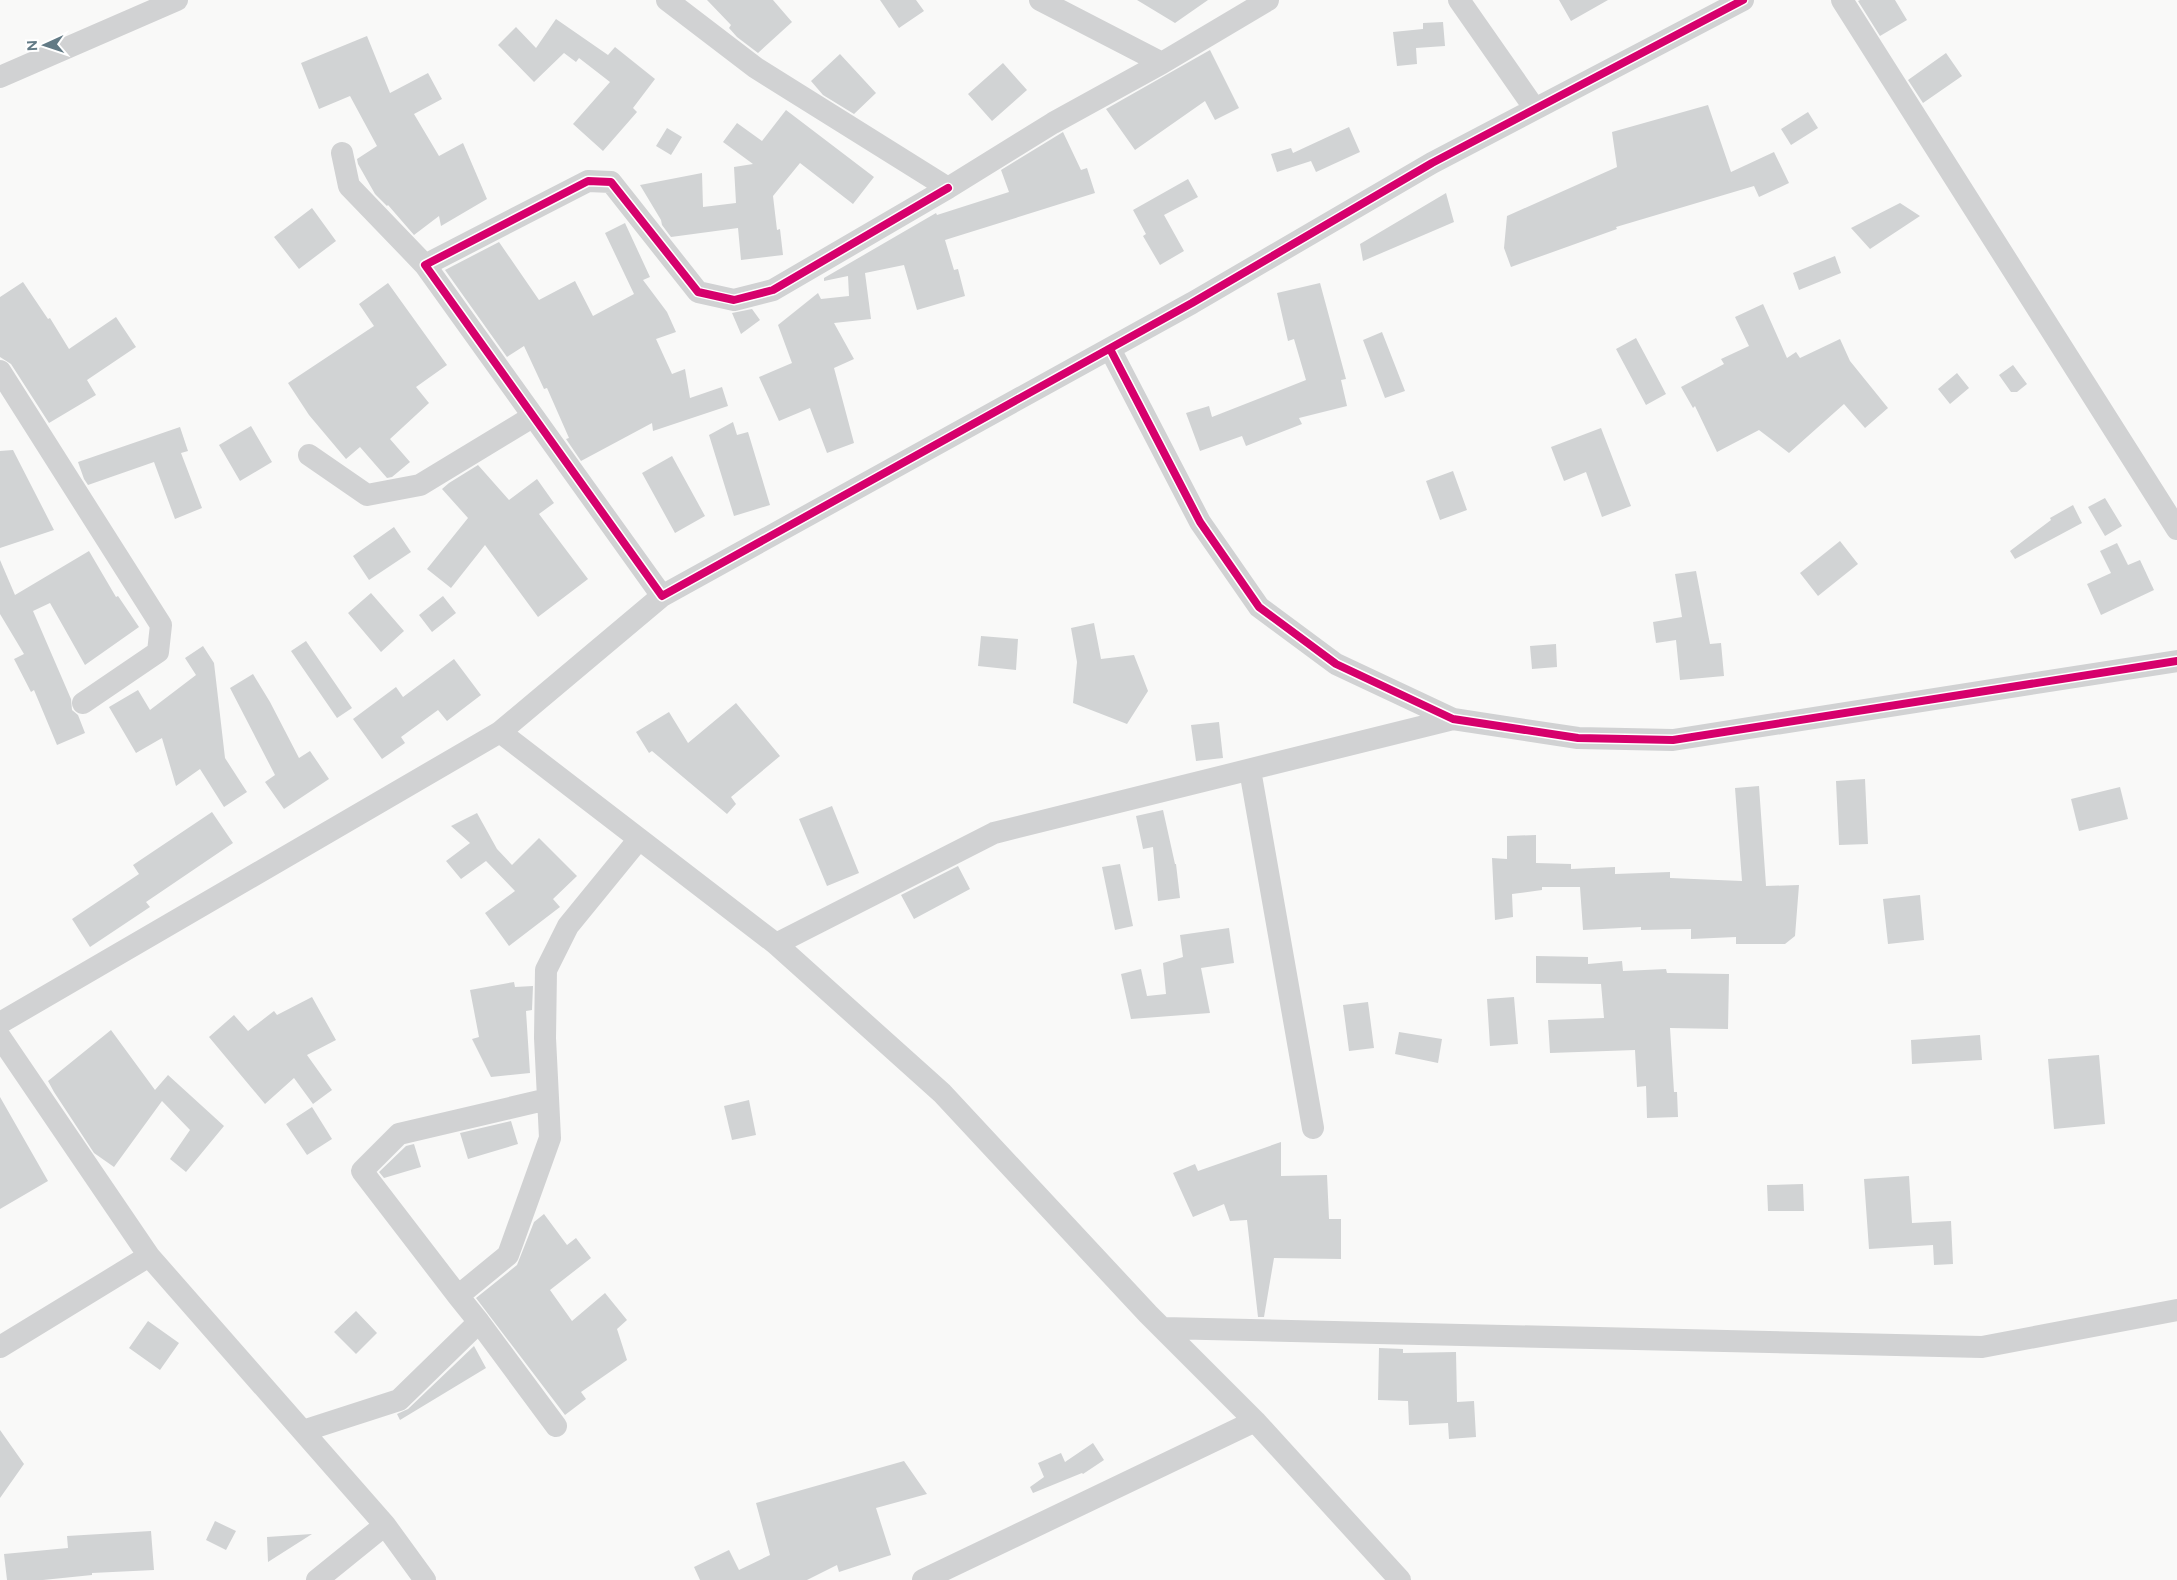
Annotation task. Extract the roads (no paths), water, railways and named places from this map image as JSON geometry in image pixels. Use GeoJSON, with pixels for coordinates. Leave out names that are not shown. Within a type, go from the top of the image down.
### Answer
{"type":"FeatureCollection","features":[{"type":"Feature","properties":{"kind":"street"},"geometry":{"type":"LineString","coordinates":[[0,77],[177,0]]}},
{"type":"Feature","properties":{"kind":"street"},"geometry":{"type":"LineString","coordinates":[[667,0],[756,68],[948,188]]}},
{"type":"Feature","properties":{"kind":"street"},"geometry":{"type":"LineString","coordinates":[[1040,0],[1162,63]]}},
{"type":"Feature","properties":{"kind":"street"},"geometry":{"type":"LineString","coordinates":[[424,265],[588,181],[611,182],[698,292],[734,300],[773,290],[948,188],[1053,123],[1162,63],[1268,0]]}},
{"type":"Feature","properties":{"kind":"street"},"geometry":{"type":"LineString","coordinates":[[1459,0],[1535,108]]}},
{"type":"Feature","properties":{"kind":"street"},"geometry":{"type":"LineString","coordinates":[[0,1023],[500,732],[662,596],[1192,303],[1432,163],[1744,0]]}},
{"type":"Feature","properties":{"kind":"street"},"geometry":{"type":"LineString","coordinates":[[1842,0],[2177,529]]}},
{"type":"Feature","properties":{"kind":"street"},"geometry":{"type":"LineString","coordinates":[[342,153],[349,186],[424,265],[662,596]]}},
{"type":"Feature","properties":{"kind":"street"},"geometry":{"type":"LineString","coordinates":[[1110,349],[1200,522],[1258,607],[1336,664],[1453,719],[1578,738],[1674,740],[2177,661]]}},
{"type":"Feature","properties":{"kind":"street"},"geometry":{"type":"LineString","coordinates":[[0,371],[161,625],[158,652],[83,702]]}},
{"type":"Feature","properties":{"kind":"street"},"geometry":{"type":"LineString","coordinates":[[309,455],[367,495],[420,485],[532,417]]}},
{"type":"Feature","properties":{"kind":"street"},"geometry":{"type":"LineString","coordinates":[[776,944],[994,833],[1453,719]]}},
{"type":"Feature","properties":{"kind":"street"},"geometry":{"type":"LineString","coordinates":[[500,732],[776,944],[942,1092],[1163,1328],[1255,1420],[1400,1580]]}},
{"type":"Feature","properties":{"kind":"street"},"geometry":{"type":"LineString","coordinates":[[1250,770],[1313,1128]]}},
{"type":"Feature","properties":{"kind":"street"},"geometry":{"type":"LineString","coordinates":[[458,1296],[508,1255],[550,1138],[545,1038],[546,970],[568,926],[639,839]]}},
{"type":"Feature","properties":{"kind":"street"},"geometry":{"type":"LineString","coordinates":[[0,1036],[149,1256],[385,1524],[425,1580]]}},
{"type":"Feature","properties":{"kind":"street"},"geometry":{"type":"LineString","coordinates":[[548,1099],[399,1134],[362,1171],[479,1322],[556,1426]]}},
{"type":"Feature","properties":{"kind":"street"},"geometry":{"type":"LineString","coordinates":[[0,1347],[149,1256]]}},
{"type":"Feature","properties":{"kind":"street"},"geometry":{"type":"LineString","coordinates":[[1163,1328],[1982,1348],[2177,1310]]}},
{"type":"Feature","properties":{"kind":"street"},"geometry":{"type":"LineString","coordinates":[[303,1432],[399,1400],[479,1322]]}},
{"type":"Feature","properties":{"kind":"street"},"geometry":{"type":"LineString","coordinates":[[922,1580],[1255,1420]]}},
{"type":"Feature","properties":{"kind":"street"},"geometry":{"type":"LineString","coordinates":[[317,1580],[385,1524]]}}]}
